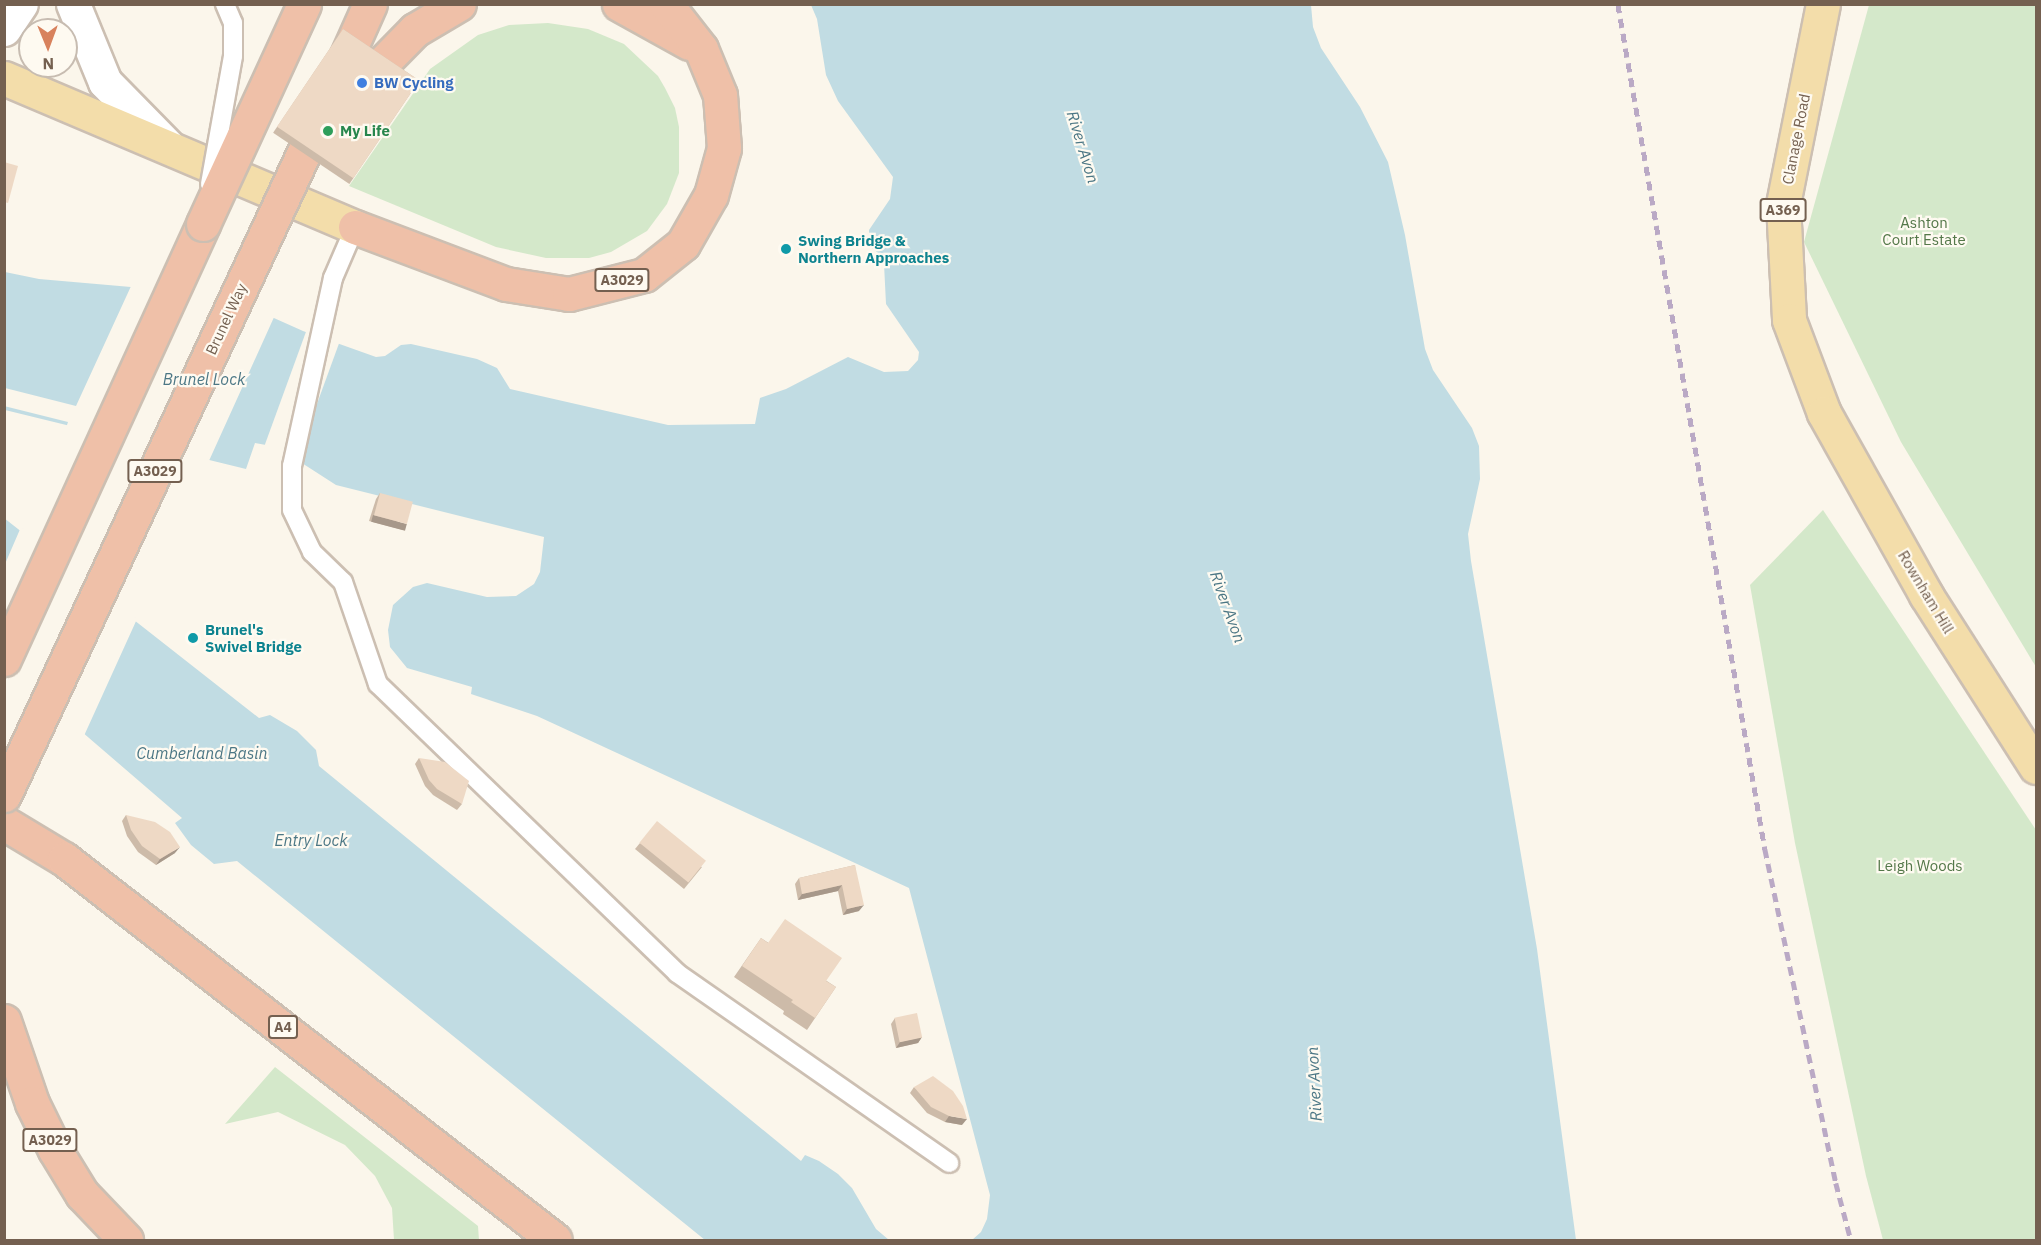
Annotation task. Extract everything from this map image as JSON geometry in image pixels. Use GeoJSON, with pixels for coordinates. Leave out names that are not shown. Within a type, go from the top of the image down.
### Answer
{"type":"FeatureCollection","features":[{"type":"Feature","properties":{"kind":"highway"},"geometry":{"type":"LineString","coordinates":[[4,659],[304,4]]}},
{"type":"Feature","properties":{"kind":"highway","name":"A3029"},"geometry":{"type":"LineString","coordinates":[[327,114],[370,4]]}},
{"type":"Feature","properties":{"kind":"highway","name":"A3029"},"geometry":{"type":"LineString","coordinates":[[327,114],[415,30],[459,4]]}},
{"type":"Feature","properties":{"kind":"highway"},"geometry":{"type":"LineString","coordinates":[[619,4],[701,49]]}},
{"type":"Feature","properties":{"kind":"highway","name":"A3029"},"geometry":{"type":"LineString","coordinates":[[355,227],[507,284],[569,294],[644,275],[683,244],[711,195],[724,148],[720,95],[701,49],[666,4]]}},
{"type":"Feature","properties":{"kind":"highway","name":"Brunel Way"},"geometry":{"type":"LineString","coordinates":[[4,795],[306,148],[327,114]]}},
{"type":"Feature","properties":{"kind":"highway","name":"A4"},"geometry":{"type":"LineString","coordinates":[[4,823],[64,859],[555,1240]]}},
{"type":"Feature","properties":{"kind":"highway","name":"A3029"},"geometry":{"type":"LineString","coordinates":[[4,1021],[32,1103],[54,1150],[82,1194],[126,1240]]}},
{"type":"Feature","properties":{"kind":"main road","name":"Clanage Road"},"geometry":{"type":"LineString","coordinates":[[1823,4],[1783,204],[1789,321],[1824,413]]}},
{"type":"Feature","properties":{"kind":"main road","name":"A3029"},"geometry":{"type":"LineString","coordinates":[[4,78],[355,227]]}},
{"type":"Feature","properties":{"kind":"main road","name":"Rownham Hill"},"geometry":{"type":"LineString","coordinates":[[1824,413],[1926,595],[2037,767]]}},
{"type":"Feature","properties":{"kind":"street"},"geometry":{"type":"LineString","coordinates":[[4,29],[21,4]]}},
{"type":"Feature","properties":{"kind":"street"},"geometry":{"type":"LineString","coordinates":[[73,4],[105,82],[168,146]]}},
{"type":"Feature","properties":{"kind":"lane"},"geometry":{"type":"LineString","coordinates":[[202,224],[233,56],[233,23],[225,4]]}},
{"type":"Feature","properties":{"kind":"lane"},"geometry":{"type":"LineString","coordinates":[[355,227],[333,278],[292,466],[292,510],[312,552],[343,582],[378,684],[677,973],[949,1163]]}},
{"type":"Feature","properties":{"kind":"green space","name":"Ashton Court Estate"},"geometry":{"type":"Polygon","coordinates":[[[1869,5],[2036,5],[2036,667],[1901,442],[1804,242],[1869,5]]]}},
{"type":"Feature","properties":{"kind":"green space"},"geometry":{"type":"Polygon","coordinates":[[[548,23],[588,29],[624,44],[658,76],[675,108],[679,127],[679,173],[667,204],[647,231],[611,252],[589,258],[546,258],[496,247],[349,186],[430,69],[478,35],[509,25],[548,23]]]}},
{"type":"Feature","properties":{"kind":"green space","name":"Leigh Woods"},"geometry":{"type":"Polygon","coordinates":[[[1823,510],[2036,830],[2036,1240],[1883,1240],[1866,1176],[1795,843],[1750,585],[1823,510]]]}},
{"type":"Feature","properties":{"kind":"green space"},"geometry":{"type":"Polygon","coordinates":[[[275,1067],[478,1226],[479,1240],[394,1240],[392,1208],[375,1176],[345,1145],[278,1112],[225,1124],[275,1067]]]}},
{"type":"Feature","properties":{"kind":"water"},"geometry":{"type":"Polygon","coordinates":[[[811,5],[1311,5],[1313,27],[1321,48],[1360,107],[1388,162],[1405,235],[1425,349],[1433,370],[1472,428],[1479,446],[1480,479],[1468,534],[1471,561],[1537,949],[1576,1240],[972,1240],[981,1232],[987,1219],[990,1195],[909,888],[537,716],[471,694],[472,687],[407,668],[390,647],[388,630],[393,605],[413,587],[427,583],[487,597],[516,596],[534,584],[540,572],[544,537],[336,485],[277,447],[255,443],[246,469],[5,410],[5,272],[39,279],[154,289],[256,310],[303,331],[376,357],[385,356],[401,345],[411,344],[477,359],[497,368],[510,389],[668,425],[755,424],[760,398],[786,389],[848,357],[884,372],[908,371],[918,360],[919,352],[886,304],[882,256],[872,248],[869,240],[869,230],[890,199],[893,177],[838,101],[826,75],[817,19],[811,5]]]}},
{"type":"Feature","properties":{"kind":"water","name":"Entry Lock"},"geometry":{"type":"Polygon","coordinates":[[[4,518],[259,718],[270,715],[297,731],[316,750],[319,766],[801,1161],[805,1155],[838,1174],[852,1188],[876,1229],[889,1240],[705,1240],[237,861],[214,864],[191,845],[175,823],[182,818],[60,713],[5,689],[4,518]]]}},
{"type":"Feature","properties":{"kind":"pier"},"geometry":{"type":"Polygon","coordinates":[[[132,284],[257,307],[275,315],[208,463],[66,428],[68,422],[4,406],[5,388],[76,406],[132,284]]]}},
{"type":"Feature","properties":{"kind":"pier"},"geometry":{"type":"Polygon","coordinates":[[[307,329],[340,341],[296,460],[264,448],[307,329]]]}},
{"type":"Feature","properties":{"kind":"pier"},"geometry":{"type":"Polygon","coordinates":[[[21,527],[137,619],[83,738],[58,716],[4,692],[5,564],[21,527]]]}},
{"type":"Feature","properties":{"kind":"building"},"geometry":{"type":"Polygon","coordinates":[[[343,29],[419,80],[353,178],[277,127],[343,29]]]}},
{"type":"Feature","properties":{"kind":"building"},"geometry":{"type":"Polygon","coordinates":[[[4,162],[18,166],[8,203],[4,202],[4,162]]]}},
{"type":"Feature","properties":{"kind":"building"},"geometry":{"type":"Polygon","coordinates":[[[380,493],[413,502],[407,524],[374,515],[380,493]]]}},
{"type":"Feature","properties":{"kind":"building"},"geometry":{"type":"Polygon","coordinates":[[[419,758],[445,762],[469,781],[462,804],[437,789],[429,780],[419,758]]]}},
{"type":"Feature","properties":{"kind":"building"},"geometry":{"type":"Polygon","coordinates":[[[126,815],[155,822],[170,832],[180,847],[160,859],[142,846],[131,830],[126,815]]]}},
{"type":"Feature","properties":{"kind":"building"},"geometry":{"type":"Polygon","coordinates":[[[657,821],[706,861],[688,882],[639,843],[657,821]]]}},
{"type":"Feature","properties":{"kind":"building"},"geometry":{"type":"Polygon","coordinates":[[[855,865],[864,905],[847,909],[842,885],[802,894],[799,878],[855,865]]]}},
{"type":"Feature","properties":{"kind":"building"},"geometry":{"type":"Polygon","coordinates":[[[785,919],[842,958],[826,981],[836,987],[815,1018],[791,1002],[793,1000],[742,966],[761,938],[768,943],[785,919]]]}},
{"type":"Feature","properties":{"kind":"building"},"geometry":{"type":"Polygon","coordinates":[[[917,1013],[922,1037],[900,1042],[895,1018],[917,1013]]]}},
{"type":"Feature","properties":{"kind":"building"},"geometry":{"type":"Polygon","coordinates":[[[933,1076],[953,1091],[963,1106],[967,1119],[949,1116],[931,1107],[914,1087],[933,1076]]]}},
{"type":"Feature","properties":{"kind":"railway"},"geometry":{"type":"LineString","coordinates":[[1618,4],[1765,849],[1836,1183],[1851,1240]]}},
{"type":"Feature","properties":{"kind":"place","name":"BW Cycling"},"geometry":{"type":"Point","coordinates":[362,83]}},
{"type":"Feature","properties":{"kind":"place","name":"My Life"},"geometry":{"type":"Point","coordinates":[328,131]}},
{"type":"Feature","properties":{"kind":"place","name":"Swing Bridge & Northern Approaches"},"geometry":{"type":"Point","coordinates":[786,249]}},
{"type":"Feature","properties":{"kind":"place","name":"Brunel's Swivel Bridge"},"geometry":{"type":"Point","coordinates":[193,638]}},
{"type":"Feature","properties":{"kind":"water label","name":"River Avon"},"geometry":{"type":"Point","coordinates":[1083,147]}},
{"type":"Feature","properties":{"kind":"water label","name":"Brunel Lock"},"geometry":{"type":"Point","coordinates":[204,379]}},
{"type":"Feature","properties":{"kind":"water label","name":"River Avon"},"geometry":{"type":"Point","coordinates":[1228,607]}},
{"type":"Feature","properties":{"kind":"water label","name":"Cumberland Basin"},"geometry":{"type":"Point","coordinates":[202,753]}},
{"type":"Feature","properties":{"kind":"water label","name":"River Avon"},"geometry":{"type":"Point","coordinates":[1314,1084]}}]}
